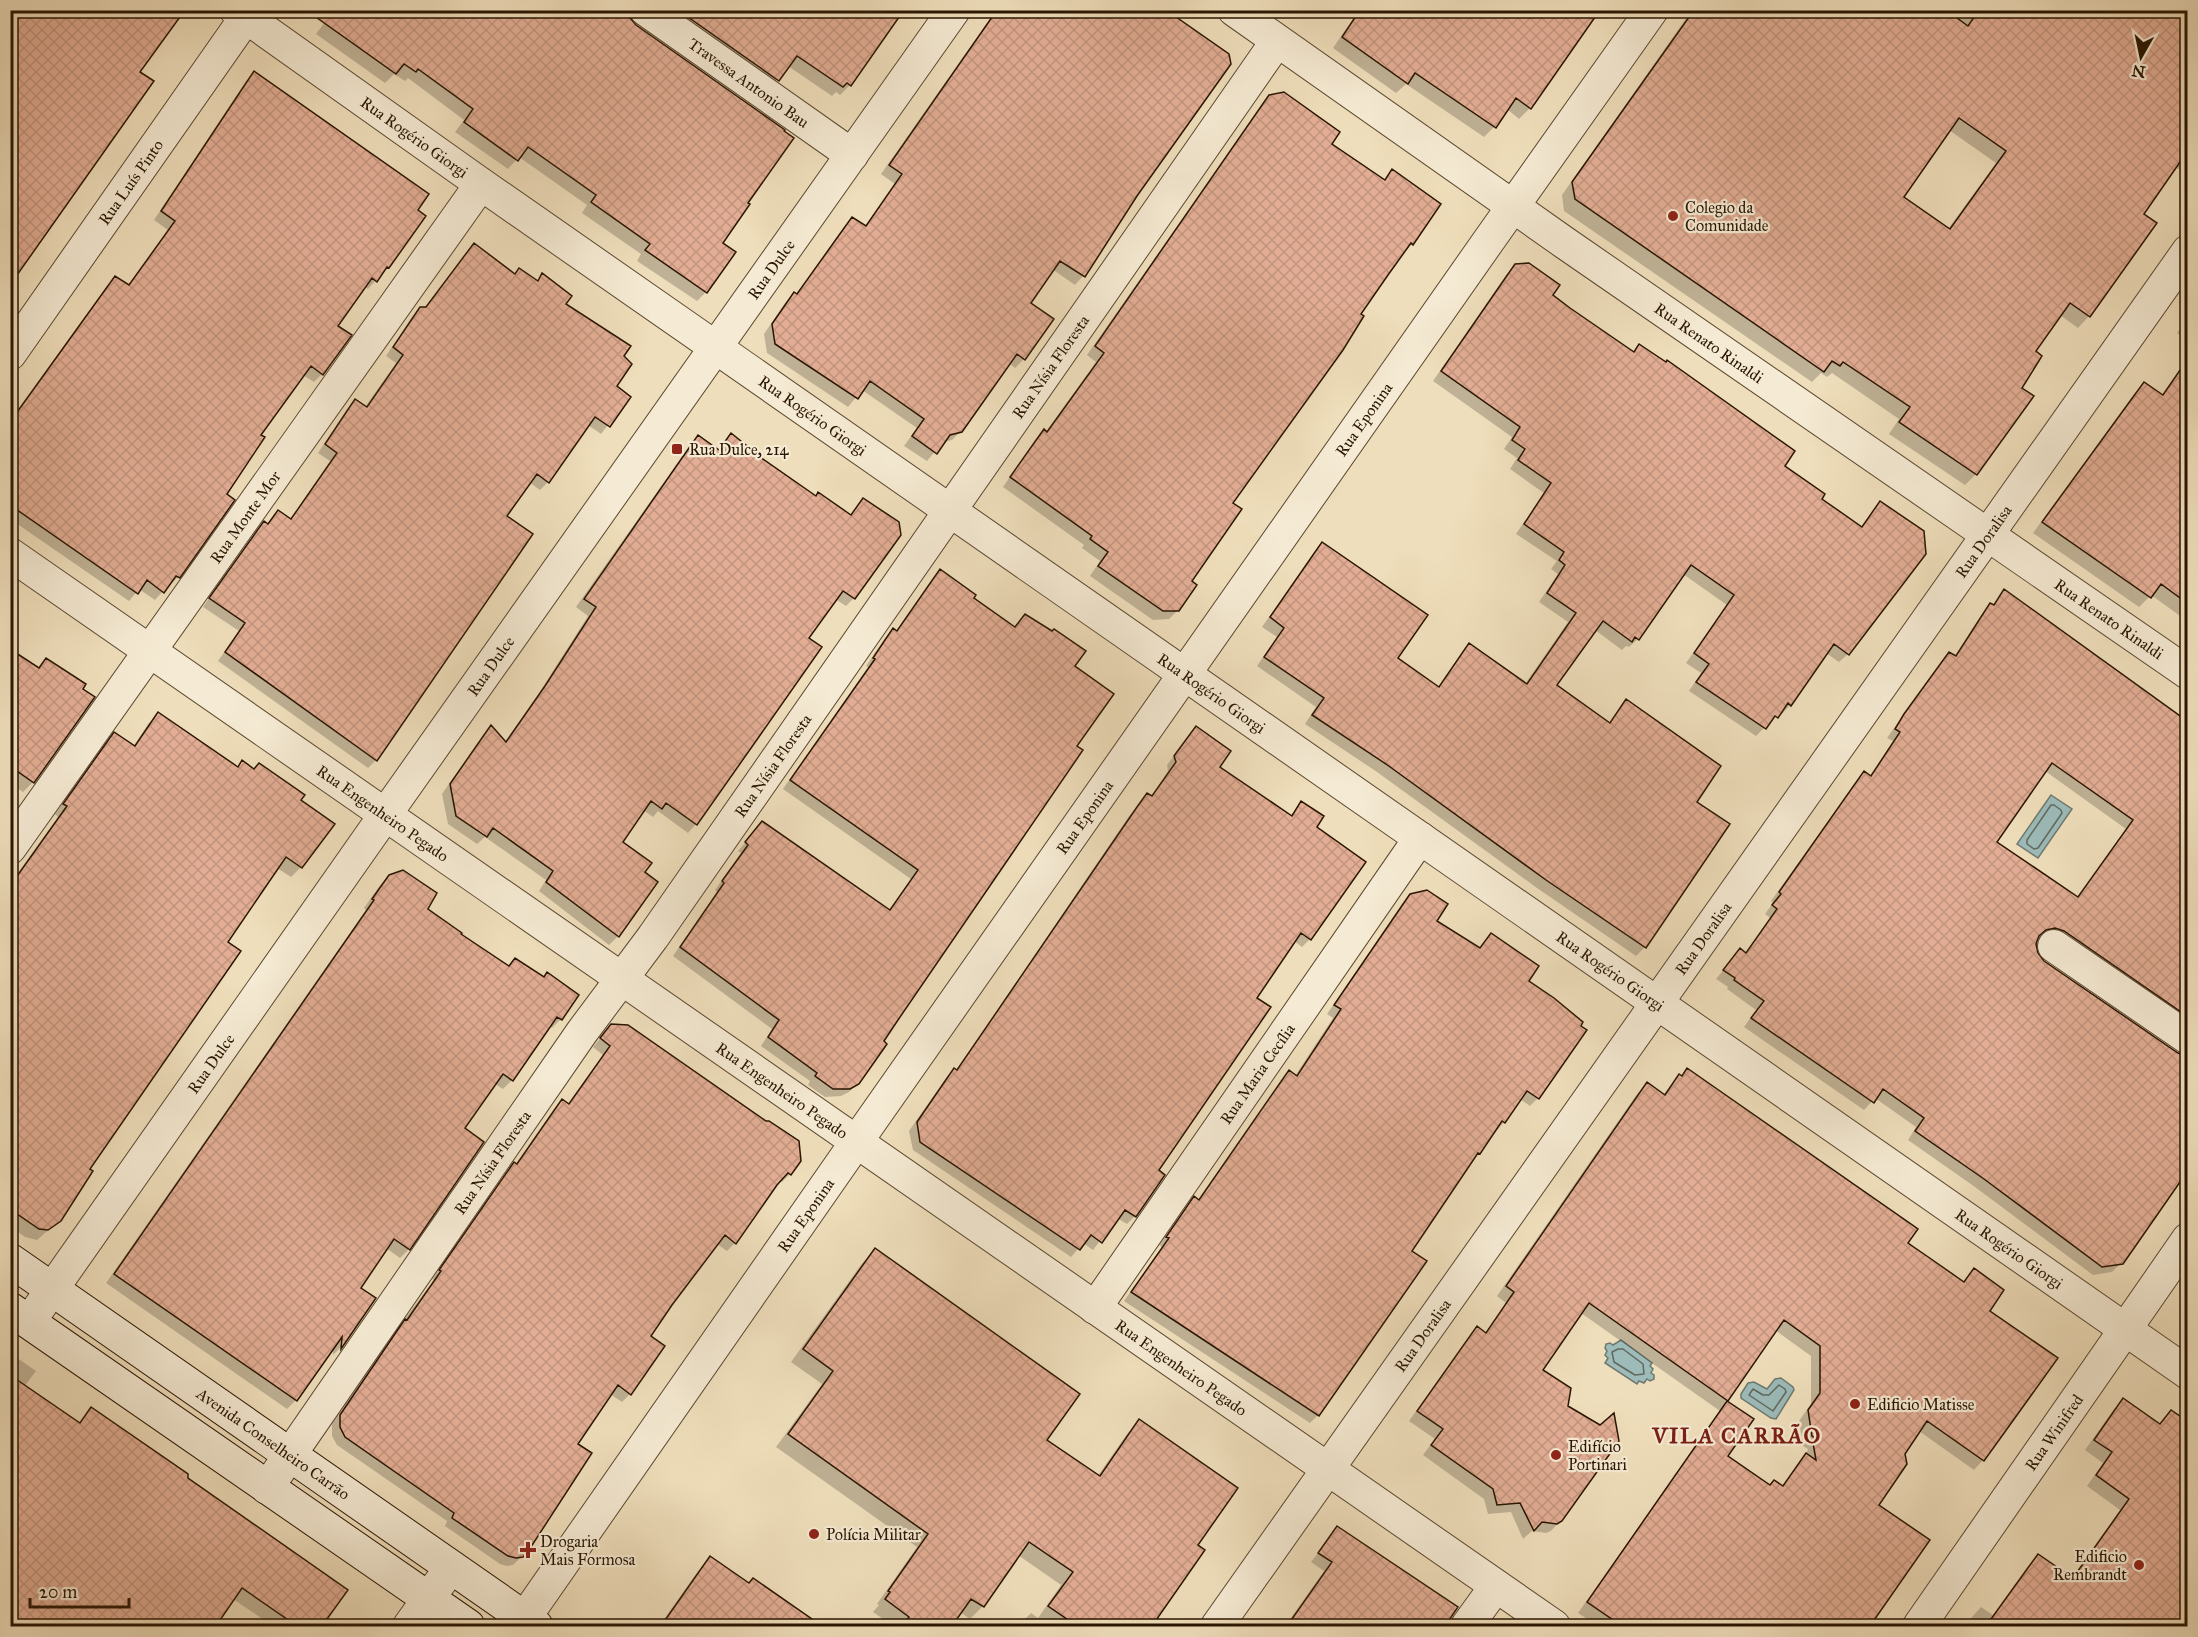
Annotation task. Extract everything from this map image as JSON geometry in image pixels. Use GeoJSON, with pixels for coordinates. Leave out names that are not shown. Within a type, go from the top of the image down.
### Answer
{"type":"FeatureCollection","features":[{"type":"Feature","properties":{"kind":"main road","name":"Avenida Conselheiro Carrão"},"geometry":{"type":"LineString","coordinates":[[10,1260],[451,1567],[527,1624]]}},
{"type":"Feature","properties":{"kind":"main road"},"geometry":{"type":"LineString","coordinates":[[20,1316],[468,1626]]}},
{"type":"Feature","properties":{"kind":"street","name":"Travessa Antonio Bau"},"geometry":{"type":"LineString","coordinates":[[646,10],[852,155]]}},
{"type":"Feature","properties":{"kind":"street","name":"Rua Dulce"},"geometry":{"type":"LineString","coordinates":[[20,1316],[51,1288],[954,10]]}},
{"type":"Feature","properties":{"kind":"street","name":"Rua Renato Rinaldi"},"geometry":{"type":"LineString","coordinates":[[1234,10],[1512,206],[2187,673]]}},
{"type":"Feature","properties":{"kind":"street","name":"Rua Eponina"},"geometry":{"type":"LineString","coordinates":[[527,1624],[856,1141],[1652,10]]}},
{"type":"Feature","properties":{"kind":"street","name":"Rua Rogério Giorgi"},"geometry":{"type":"LineString","coordinates":[[244,13],[481,184],[2187,1373]]}},
{"type":"Feature","properties":{"kind":"street","name":"Rua Luís Pinto"},"geometry":{"type":"LineString","coordinates":[[10,354],[244,13]]}},
{"type":"Feature","properties":{"kind":"street","name":"Rua Nísia Floresta"},"geometry":{"type":"LineString","coordinates":[[267,1488],[582,1032],[622,979],[1277,41]]}},
{"type":"Feature","properties":{"kind":"street","name":"Rua Monte Mor"},"geometry":{"type":"LineString","coordinates":[[10,848],[481,184]]}},
{"type":"Feature","properties":{"kind":"street","name":"Rua Doralisa"},"geometry":{"type":"LineString","coordinates":[[1217,1626],[2187,251]]}},
{"type":"Feature","properties":{"kind":"street","name":"Rua Engenheiro Pegado"},"geometry":{"type":"LineString","coordinates":[[10,554],[1554,1626]]}},
{"type":"Feature","properties":{"kind":"street","name":"Rua Maria Cecília"},"geometry":{"type":"LineString","coordinates":[[1095,1308],[1420,838]]}},
{"type":"Feature","properties":{"kind":"street"},"geometry":{"type":"LineString","coordinates":[[2054,946],[2187,1038]]}},
{"type":"Feature","properties":{"kind":"street","name":"Rua Winifred"},"geometry":{"type":"LineString","coordinates":[[1919,1626],[2187,1239]]}},
{"type":"Feature","properties":{"kind":"street"},"geometry":{"type":"LineString","coordinates":[[409,1626],[451,1567]]}},
{"type":"Feature","properties":{"kind":"street"},"geometry":{"type":"LineString","coordinates":[[1467,1626],[1496,1586]]}},
{"type":"Feature","properties":{"kind":"water"},"geometry":{"type":"Polygon","coordinates":[[[2051,795],[2072,809],[2038,858],[2017,844],[2051,795]]]}},
{"type":"Feature","properties":{"kind":"water"},"geometry":{"type":"Polygon","coordinates":[[[1621,1340],[1652,1363],[1650,1366],[1653,1369],[1651,1373],[1654,1379],[1650,1381],[1647,1379],[1644,1383],[1639,1381],[1637,1384],[1605,1363],[1608,1358],[1605,1355],[1606,1344],[1613,1345],[1621,1340]]]}},
{"type":"Feature","properties":{"kind":"water"},"geometry":{"type":"Polygon","coordinates":[[[1781,1378],[1794,1390],[1776,1419],[1741,1398],[1748,1383],[1754,1382],[1767,1389],[1775,1379],[1781,1378]]]}},
{"type":"Feature","properties":{"kind":"building"},"geometry":{"type":"Polygon","coordinates":[[[10,10],[185,10],[140,72],[154,81],[10,285],[10,10]]]}},
{"type":"Feature","properties":{"kind":"building"},"geometry":{"type":"Polygon","coordinates":[[[306,10],[628,10],[630,18],[636,25],[794,138],[723,243],[736,252],[707,293],[645,250],[650,244],[591,202],[596,195],[528,147],[518,161],[464,122],[473,109],[418,69],[416,72],[404,64],[396,74],[306,10]]]}},
{"type":"Feature","properties":{"kind":"building"},"geometry":{"type":"Polygon","coordinates":[[[678,10],[904,10],[851,86],[847,83],[843,87],[797,56],[779,81],[678,10]]]}},
{"type":"Feature","properties":{"kind":"building"},"geometry":{"type":"Polygon","coordinates":[[[997,10],[1166,10],[1229,54],[1231,64],[1137,196],[1085,277],[1060,261],[1031,303],[1054,319],[1025,360],[1017,354],[962,432],[950,435],[937,454],[912,436],[924,419],[870,381],[858,399],[775,344],[772,324],[794,292],[797,294],[852,217],[866,226],[902,174],[889,165],[997,10]]]}},
{"type":"Feature","properties":{"kind":"building"},"geometry":{"type":"Polygon","coordinates":[[[1360,10],[1600,10],[1531,109],[1516,98],[1496,128],[1415,73],[1408,84],[1342,37],[1360,10]]]}},
{"type":"Feature","properties":{"kind":"building"},"geometry":{"type":"Polygon","coordinates":[[[1694,10],[1946,10],[1968,26],[1979,10],[2187,10],[2187,152],[2144,214],[2157,223],[2090,317],[2070,303],[2036,351],[2042,356],[2022,388],[2034,396],[1977,475],[1899,422],[1910,407],[1843,362],[1840,366],[1832,361],[1824,372],[1575,199],[1572,182],[1694,10]],[[1959,118],[1904,197],[1950,229],[2006,151],[1959,118]]]}},
{"type":"Feature","properties":{"kind":"building"},"geometry":{"type":"Polygon","coordinates":[[[254,71],[429,194],[418,210],[426,216],[389,268],[387,267],[377,282],[372,278],[338,326],[352,335],[323,375],[311,366],[261,435],[265,437],[227,494],[235,500],[180,578],[176,576],[164,593],[147,580],[138,594],[10,505],[10,422],[115,276],[129,285],[175,221],[161,211],[254,71]]]}},
{"type":"Feature","properties":{"kind":"building"},"geometry":{"type":"Polygon","coordinates":[[[1284,92],[1340,132],[1332,144],[1385,180],[1392,169],[1441,204],[1413,245],[1411,243],[1388,275],[1361,314],[1364,316],[1343,350],[1233,503],[1242,509],[1192,581],[1197,585],[1179,611],[1163,611],[1098,566],[1108,552],[1090,539],[1092,536],[1010,477],[1044,429],[1047,432],[1104,353],[1095,346],[1269,95],[1284,92]]]}},
{"type":"Feature","properties":{"kind":"building"},"geometry":{"type":"Polygon","coordinates":[[[474,243],[515,274],[519,268],[538,281],[542,273],[572,296],[566,304],[631,346],[624,356],[632,364],[617,386],[631,397],[610,427],[595,417],[549,483],[537,474],[507,516],[533,534],[377,761],[225,652],[245,623],[209,598],[264,521],[268,524],[278,510],[291,519],[337,453],[325,444],[355,399],[367,407],[403,355],[393,347],[420,307],[426,307],[474,243]]]}},
{"type":"Feature","properties":{"kind":"building"},"geometry":{"type":"Polygon","coordinates":[[[1529,263],[1560,285],[1553,295],[1570,308],[1634,352],[1639,344],[1666,362],[1667,360],[1795,451],[1785,466],[1825,494],[1822,499],[1862,527],[1880,501],[1924,531],[1926,554],[1849,655],[1834,644],[1791,706],[1788,703],[1778,718],[1775,716],[1766,729],[1696,682],[1709,664],[1694,653],[1734,595],[1691,565],[1639,640],[1635,637],[1632,642],[1603,621],[1557,685],[1610,723],[1626,699],[1721,766],[1697,802],[1730,824],[1646,948],[1546,880],[1386,764],[1312,715],[1324,698],[1264,657],[1284,628],[1270,617],[1322,542],[1428,615],[1398,658],[1439,687],[1469,643],[1527,684],[1576,613],[1547,593],[1565,565],[1559,560],[1564,552],[1524,524],[1551,483],[1518,460],[1525,449],[1512,440],[1520,427],[1441,371],[1515,264],[1529,263]]]}},
{"type":"Feature","properties":{"kind":"building"},"geometry":{"type":"Polygon","coordinates":[[[2187,360],[2187,603],[2161,584],[2151,598],[2042,522],[2144,382],[2163,395],[2187,360]]]}},
{"type":"Feature","properties":{"kind":"building"},"geometry":{"type":"Polygon","coordinates":[[[731,433],[750,450],[816,496],[818,492],[851,515],[863,498],[899,522],[901,535],[855,599],[843,591],[809,638],[822,647],[697,825],[666,803],[662,809],[651,801],[623,842],[652,863],[645,872],[658,882],[619,937],[546,882],[553,871],[493,828],[487,837],[456,816],[450,784],[491,725],[506,742],[596,607],[584,599],[698,435],[719,450],[731,433]]]}},
{"type":"Feature","properties":{"kind":"building"},"geometry":{"type":"Polygon","coordinates":[[[940,569],[976,595],[974,598],[1015,627],[1025,614],[1052,631],[1054,629],[1086,651],[1075,666],[1114,694],[1077,746],[1083,750],[898,1020],[884,1041],[887,1044],[859,1084],[850,1089],[833,1089],[815,1076],[817,1073],[768,1037],[779,1020],[680,947],[748,845],[745,842],[762,821],[890,910],[918,870],[790,780],[875,659],[873,658],[893,628],[897,631],[940,569]]]}},
{"type":"Feature","properties":{"kind":"building"},"geometry":{"type":"Polygon","coordinates":[[[2004,589],[2187,721],[2187,1016],[2064,931],[2055,928],[2046,930],[2039,936],[2036,944],[2038,953],[2044,961],[2178,1053],[2187,1056],[2187,1172],[2123,1264],[2102,1267],[1915,1131],[1924,1118],[1883,1089],[1874,1103],[1751,1018],[1764,1001],[1723,970],[1740,948],[1746,953],[1777,909],[1772,905],[1781,894],[1779,892],[1864,771],[1871,776],[1900,732],[1895,729],[1904,714],[1949,652],[1956,656],[1990,603],[1994,605],[2004,589]],[[2052,763],[1997,842],[2078,897],[2133,820],[2052,763]]]}},
{"type":"Feature","properties":{"kind":"building"},"geometry":{"type":"Polygon","coordinates":[[[10,649],[39,668],[46,658],[86,684],[83,689],[95,697],[34,783],[10,766],[10,649]]]}},
{"type":"Feature","properties":{"kind":"building"},"geometry":{"type":"Polygon","coordinates":[[[158,712],[238,767],[242,760],[254,769],[259,763],[305,795],[301,800],[335,824],[302,868],[286,857],[228,942],[241,951],[90,1169],[93,1171],[61,1221],[48,1230],[39,1229],[10,1209],[10,886],[67,806],[63,804],[114,732],[135,746],[158,712]]]}},
{"type":"Feature","properties":{"kind":"building"},"geometry":{"type":"Polygon","coordinates":[[[1196,726],[1231,751],[1220,767],[1292,816],[1301,801],[1324,816],[1317,827],[1366,862],[1311,940],[1301,933],[1257,998],[1271,1007],[1159,1170],[1165,1175],[1136,1217],[1125,1210],[1102,1243],[1091,1235],[1080,1250],[920,1142],[917,1122],[954,1068],[957,1070],[1147,793],[1152,796],[1176,762],[1174,756],[1196,726]]]}},
{"type":"Feature","properties":{"kind":"building"},"geometry":{"type":"Polygon","coordinates":[[[403,870],[437,893],[428,909],[461,934],[509,966],[515,958],[544,977],[547,972],[579,995],[562,1020],[557,1017],[513,1081],[503,1074],[465,1128],[484,1142],[410,1250],[394,1239],[361,1288],[376,1298],[341,1349],[342,1337],[297,1401],[114,1274],[374,900],[372,899],[389,875],[403,870]]]}},
{"type":"Feature","properties":{"kind":"building"},"geometry":{"type":"Polygon","coordinates":[[[1427,890],[1448,904],[1437,921],[1480,948],[1491,933],[1539,966],[1529,981],[1583,1022],[1581,1026],[1587,1030],[1539,1099],[1527,1091],[1505,1123],[1502,1121],[1480,1154],[1478,1153],[1412,1251],[1427,1261],[1319,1416],[1131,1292],[1169,1238],[1166,1237],[1194,1196],[1199,1200],[1289,1070],[1297,1076],[1341,1009],[1334,1005],[1410,894],[1427,890]]]}},
{"type":"Feature","properties":{"kind":"building"},"geometry":{"type":"Polygon","coordinates":[[[611,1024],[628,1025],[766,1121],[799,1141],[801,1161],[791,1175],[788,1173],[777,1185],[736,1244],[725,1235],[672,1305],[651,1336],[665,1346],[631,1395],[618,1385],[578,1444],[592,1453],[527,1553],[523,1557],[516,1558],[508,1556],[452,1518],[454,1513],[345,1437],[340,1427],[340,1415],[514,1162],[517,1164],[562,1099],[569,1104],[610,1046],[600,1038],[611,1024]]]}},
{"type":"Feature","properties":{"kind":"building"},"geometry":{"type":"Polygon","coordinates":[[[1687,1068],[1918,1229],[1908,1243],[1964,1282],[1974,1268],[2004,1290],[1990,1311],[2058,1358],[1984,1461],[1927,1421],[1905,1454],[1907,1464],[1879,1505],[1930,1540],[1870,1626],[1622,1626],[1587,1602],[1727,1401],[1754,1419],[1728,1456],[1770,1485],[1774,1480],[1783,1486],[1806,1453],[1816,1460],[1813,1443],[1816,1439],[1812,1436],[1808,1410],[1820,1393],[1820,1346],[1784,1320],[1728,1401],[1589,1303],[1543,1370],[1571,1388],[1568,1406],[1600,1425],[1614,1413],[1619,1441],[1562,1521],[1557,1524],[1542,1522],[1534,1531],[1520,1503],[1497,1505],[1493,1489],[1431,1445],[1443,1429],[1417,1411],[1477,1326],[1486,1333],[1514,1292],[1506,1286],[1647,1082],[1665,1095],[1679,1074],[1682,1076],[1687,1068]]]}},
{"type":"Feature","properties":{"kind":"building"},"geometry":{"type":"Polygon","coordinates":[[[875,1248],[1080,1394],[1047,1440],[1100,1476],[1139,1419],[1238,1488],[1198,1545],[1205,1550],[1152,1626],[1077,1626],[1048,1606],[1073,1572],[1029,1542],[984,1607],[971,1599],[952,1626],[901,1626],[909,1617],[885,1599],[890,1592],[888,1591],[928,1534],[788,1434],[833,1371],[803,1349],[875,1248]]]}},
{"type":"Feature","properties":{"kind":"building"},"geometry":{"type":"Polygon","coordinates":[[[10,1375],[80,1423],[91,1407],[348,1590],[322,1626],[297,1626],[242,1588],[216,1626],[10,1626],[10,1375]]]}},
{"type":"Feature","properties":{"kind":"building"},"geometry":{"type":"Polygon","coordinates":[[[2123,1398],[2160,1424],[2171,1410],[2187,1421],[2187,1626],[1986,1626],[2038,1554],[2073,1578],[2129,1499],[2096,1475],[2112,1452],[2094,1440],[2123,1398]]]}},
{"type":"Feature","properties":{"kind":"building"},"geometry":{"type":"Polygon","coordinates":[[[1337,1526],[1458,1607],[1445,1626],[1287,1626],[1332,1562],[1318,1553],[1337,1526]]]}},
{"type":"Feature","properties":{"kind":"building"},"geometry":{"type":"Polygon","coordinates":[[[710,1556],[749,1583],[753,1578],[822,1626],[661,1626],[710,1556]]]}},
{"type":"Feature","properties":{"kind":"place","name":"Colegio da Comunidade"},"geometry":{"type":"Point","coordinates":[1673,216]}},
{"type":"Feature","properties":{"kind":"place","name":"Rua Dulce, 214"},"geometry":{"type":"Point","coordinates":[677,449]}},
{"type":"Feature","properties":{"kind":"place","name":"Edificio Matisse"},"geometry":{"type":"Point","coordinates":[1855,1404]}},
{"type":"Feature","properties":{"kind":"place","name":"Edifício Portinari"},"geometry":{"type":"Point","coordinates":[1556,1455]}},
{"type":"Feature","properties":{"kind":"place","name":"Polícia Militar"},"geometry":{"type":"Point","coordinates":[814,1534]}},
{"type":"Feature","properties":{"kind":"place","name":"Drogaria Mais Formosa"},"geometry":{"type":"Point","coordinates":[528,1550]}},
{"type":"Feature","properties":{"kind":"place","name":"Edificio Rembrandt"},"geometry":{"type":"Point","coordinates":[2139,1565]}},
{"type":"Feature","properties":{"kind":"district","name":"VILA CARRÃO"},"geometry":{"type":"Point","coordinates":[1737,1435]}}]}
